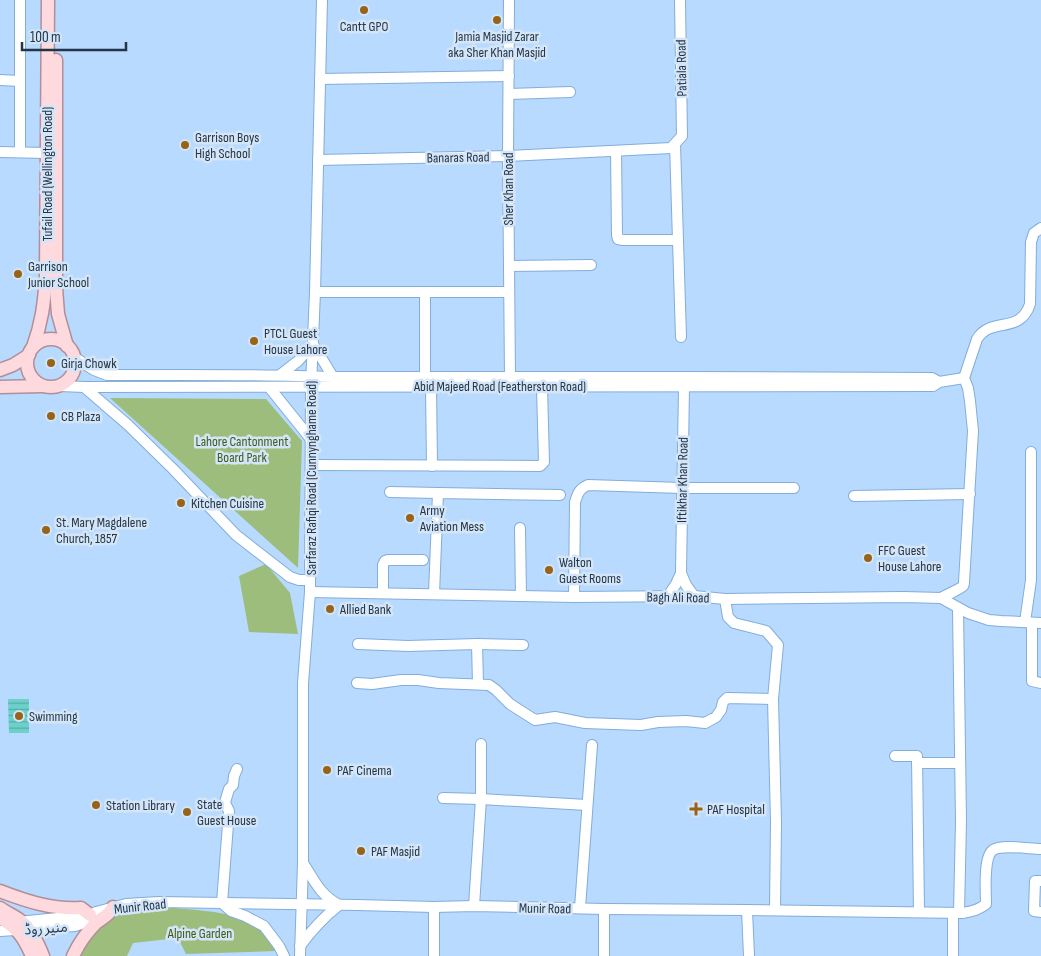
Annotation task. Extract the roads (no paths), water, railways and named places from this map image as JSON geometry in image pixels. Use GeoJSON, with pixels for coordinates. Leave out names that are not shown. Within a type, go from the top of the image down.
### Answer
{"type":"FeatureCollection","features":[{"type":"Feature","properties":{"kind":"main road","name":"Tufail Road (Wellington Road)"},"geometry":{"type":"LineString","coordinates":[[31,351],[42,320],[45,298],[48,0]]}},
{"type":"Feature","properties":{"kind":"main road","name":"Tufail Road (Wellington Road)"},"geometry":{"type":"LineString","coordinates":[[56,0],[56,288],[58,314],[71,352]]}},
{"type":"Feature","properties":{"kind":"main road"},"geometry":{"type":"LineString","coordinates":[[0,370],[12,365],[31,351],[39,342],[46,340],[61,342],[71,352],[75,366],[67,381],[60,386],[0,387]]}},
{"type":"Feature","properties":{"kind":"main road"},"geometry":{"type":"LineString","coordinates":[[31,351],[27,364],[29,373],[42,386]]}},
{"type":"Feature","properties":{"kind":"main road"},"geometry":{"type":"LineString","coordinates":[[0,396],[22,387]]}},
{"type":"Feature","properties":{"kind":"main road"},"geometry":{"type":"LineString","coordinates":[[0,891],[50,906],[81,908],[88,916]]}},
{"type":"Feature","properties":{"kind":"main road"},"geometry":{"type":"LineString","coordinates":[[73,956],[84,936],[110,913],[113,907]]}},
{"type":"Feature","properties":{"kind":"main road"},"geometry":{"type":"LineString","coordinates":[[0,908],[22,927],[40,948],[43,956]]}},
{"type":"Feature","properties":{"kind":"main road"},"geometry":{"type":"LineString","coordinates":[[2,923],[22,927]]}},
{"type":"Feature","properties":{"kind":"main road"},"geometry":{"type":"LineString","coordinates":[[22,927],[25,941],[32,956]]}},
{"type":"Feature","properties":{"kind":"street"},"geometry":{"type":"LineString","coordinates":[[20,0],[20,152]]}},
{"type":"Feature","properties":{"kind":"street","name":"Sarfaraz Rafiqi Road (Cunnynghame Road)"},"geometry":{"type":"LineString","coordinates":[[300,951],[303,863],[304,683],[310,592],[311,381],[322,0]]}},
{"type":"Feature","properties":{"kind":"street","name":"Sher Khan Road"},"geometry":{"type":"LineString","coordinates":[[509,0],[510,377]]}},
{"type":"Feature","properties":{"kind":"street","name":"Patiala Road"},"geometry":{"type":"LineString","coordinates":[[680,0],[678,240],[681,337]]}},
{"type":"Feature","properties":{"kind":"street"},"geometry":{"type":"LineString","coordinates":[[320,79],[509,76]]}},
{"type":"Feature","properties":{"kind":"street"},"geometry":{"type":"LineString","coordinates":[[0,80],[20,81]]}},
{"type":"Feature","properties":{"kind":"street"},"geometry":{"type":"LineString","coordinates":[[509,94],[570,92]]}},
{"type":"Feature","properties":{"kind":"street","name":"Banaras Road"},"geometry":{"type":"LineString","coordinates":[[318,160],[508,156],[671,148],[678,140]]}},
{"type":"Feature","properties":{"kind":"street"},"geometry":{"type":"LineString","coordinates":[[616,151],[618,239],[678,240]]}},
{"type":"Feature","properties":{"kind":"street"},"geometry":{"type":"LineString","coordinates":[[0,152],[47,153]]}},
{"type":"Feature","properties":{"kind":"street"},"geometry":{"type":"LineString","coordinates":[[941,598],[960,589],[964,582],[973,423],[968,388],[964,378],[980,334],[987,329],[1017,322],[1028,310],[1030,304],[1031,242],[1034,233],[1041,228]]}},
{"type":"Feature","properties":{"kind":"street"},"geometry":{"type":"LineString","coordinates":[[509,266],[591,265]]}},
{"type":"Feature","properties":{"kind":"street"},"geometry":{"type":"LineString","coordinates":[[315,292],[509,292]]}},
{"type":"Feature","properties":{"kind":"street"},"geometry":{"type":"LineString","coordinates":[[425,292],[425,376]]}},
{"type":"Feature","properties":{"kind":"street"},"geometry":{"type":"LineString","coordinates":[[280,375],[298,361],[313,344],[333,377]]}},
{"type":"Feature","properties":{"kind":"street","name":"Abid Majeed Road (Featherston Road)"},"geometry":{"type":"LineString","coordinates":[[71,352],[94,370],[107,375],[280,375],[311,381],[432,386],[492,382],[510,377],[932,378],[939,382]]}},
{"type":"Feature","properties":{"kind":"street","name":"Abid Majeed Road (Featherston Road)"},"geometry":{"type":"LineString","coordinates":[[60,386],[269,387],[333,377],[425,376],[542,387],[932,386],[939,382],[964,378]]}},
{"type":"Feature","properties":{"kind":"street"},"geometry":{"type":"LineString","coordinates":[[432,386],[432,466]]}},
{"type":"Feature","properties":{"kind":"street"},"geometry":{"type":"LineString","coordinates":[[84,387],[160,456],[236,535],[290,577],[299,580],[310,580]]}},
{"type":"Feature","properties":{"kind":"street"},"geometry":{"type":"LineString","coordinates":[[269,387],[310,438]]}},
{"type":"Feature","properties":{"kind":"street"},"geometry":{"type":"LineString","coordinates":[[311,465],[540,466],[544,462],[542,387]]}},
{"type":"Feature","properties":{"kind":"street","name":"Iftikhar Khan Road"},"geometry":{"type":"LineString","coordinates":[[684,387],[681,573],[686,585],[694,596]]}},
{"type":"Feature","properties":{"kind":"street"},"geometry":{"type":"LineString","coordinates":[[1031,452],[1032,681],[1041,683]]}},
{"type":"Feature","properties":{"kind":"street"},"geometry":{"type":"LineString","coordinates":[[574,597],[575,502],[581,488],[588,486],[794,488]]}},
{"type":"Feature","properties":{"kind":"street"},"geometry":{"type":"LineString","coordinates":[[390,492],[560,494]]}},
{"type":"Feature","properties":{"kind":"street"},"geometry":{"type":"LineString","coordinates":[[434,594],[438,493]]}},
{"type":"Feature","properties":{"kind":"street"},"geometry":{"type":"LineString","coordinates":[[854,496],[970,494]]}},
{"type":"Feature","properties":{"kind":"street"},"geometry":{"type":"LineString","coordinates":[[520,528],[522,596]]}},
{"type":"Feature","properties":{"kind":"street"},"geometry":{"type":"LineString","coordinates":[[383,593],[384,561],[423,560]]}},
{"type":"Feature","properties":{"kind":"street","name":"Iftikhar Khan Road"},"geometry":{"type":"LineString","coordinates":[[668,596],[681,573]]}},
{"type":"Feature","properties":{"kind":"street","name":"Bagh Ali Road"},"geometry":{"type":"LineString","coordinates":[[310,592],[574,597],[694,596],[725,599],[941,598],[968,613],[989,620],[1033,623]]}},
{"type":"Feature","properties":{"kind":"street"},"geometry":{"type":"LineString","coordinates":[[725,599],[728,617],[734,623],[766,631],[778,645],[774,699],[775,910]]}},
{"type":"Feature","properties":{"kind":"street"},"geometry":{"type":"LineString","coordinates":[[953,956],[961,821],[958,608]]}},
{"type":"Feature","properties":{"kind":"street"},"geometry":{"type":"LineString","coordinates":[[358,644],[408,646],[524,645]]}},
{"type":"Feature","properties":{"kind":"street"},"geometry":{"type":"LineString","coordinates":[[477,644],[478,684]]}},
{"type":"Feature","properties":{"kind":"street"},"geometry":{"type":"LineString","coordinates":[[357,683],[372,684],[418,680],[448,684],[489,685],[510,704],[536,720],[555,717],[585,723],[641,725],[686,721],[705,723],[716,717],[727,698],[774,699]]}},
{"type":"Feature","properties":{"kind":"street"},"geometry":{"type":"LineString","coordinates":[[474,906],[481,799],[481,744]]}},
{"type":"Feature","properties":{"kind":"street"},"geometry":{"type":"LineString","coordinates":[[580,908],[592,745]]}},
{"type":"Feature","properties":{"kind":"street"},"geometry":{"type":"LineString","coordinates":[[895,756],[917,756],[919,912]]}},
{"type":"Feature","properties":{"kind":"street"},"geometry":{"type":"LineString","coordinates":[[917,763],[960,763]]}},
{"type":"Feature","properties":{"kind":"street"},"geometry":{"type":"LineString","coordinates":[[237,769],[225,803],[229,811],[222,903],[231,911],[246,916],[264,926],[284,956]]}},
{"type":"Feature","properties":{"kind":"street"},"geometry":{"type":"LineString","coordinates":[[444,798],[587,805]]}},
{"type":"Feature","properties":{"kind":"street","name":"Munir Road"},"geometry":{"type":"LineString","coordinates":[[22,927],[78,916],[88,916],[113,907],[140,903],[956,913],[974,911],[986,904],[986,868],[991,852],[1002,847],[1041,849]]}},
{"type":"Feature","properties":{"kind":"street"},"geometry":{"type":"LineString","coordinates":[[300,951],[308,936],[339,905],[331,901],[320,890],[303,863]]}},
{"type":"Feature","properties":{"kind":"street"},"geometry":{"type":"LineString","coordinates":[[1041,881],[1035,881],[1034,912],[1041,912]]}},
{"type":"Feature","properties":{"kind":"street"},"geometry":{"type":"LineString","coordinates":[[434,907],[434,956]]}},
{"type":"Feature","properties":{"kind":"street"},"geometry":{"type":"LineString","coordinates":[[604,909],[604,956]]}},
{"type":"Feature","properties":{"kind":"street"},"geometry":{"type":"LineString","coordinates":[[747,910],[749,956]]}},
{"type":"Feature","properties":{"kind":"place","name":"Cantt GPO"},"geometry":{"type":"Point","coordinates":[364,10]}},
{"type":"Feature","properties":{"kind":"place","name":"Jamia Masjid Zarar aka Sher Khan Masjid"},"geometry":{"type":"Point","coordinates":[497,20]}},
{"type":"Feature","properties":{"kind":"place","name":"Garrison Boys High School"},"geometry":{"type":"Point","coordinates":[185,145]}},
{"type":"Feature","properties":{"kind":"place","name":"Garrison Junior School"},"geometry":{"type":"Point","coordinates":[18,274]}},
{"type":"Feature","properties":{"kind":"place","name":"PTCL Guest House Lahore"},"geometry":{"type":"Point","coordinates":[254,341]}},
{"type":"Feature","properties":{"kind":"place","name":"Girja Chowk"},"geometry":{"type":"Point","coordinates":[51,363]}},
{"type":"Feature","properties":{"kind":"place","name":"CB Plaza"},"geometry":{"type":"Point","coordinates":[51,416]}},
{"type":"Feature","properties":{"kind":"place","name":"Kitchen Cuisine"},"geometry":{"type":"Point","coordinates":[181,503]}},
{"type":"Feature","properties":{"kind":"place","name":"Army Aviation Mess"},"geometry":{"type":"Point","coordinates":[410,518]}},
{"type":"Feature","properties":{"kind":"place","name":"St. Mary Magdalene Church, 1857"},"geometry":{"type":"Point","coordinates":[46,530]}},
{"type":"Feature","properties":{"kind":"place","name":"FFC Guest House Lahore"},"geometry":{"type":"Point","coordinates":[868,558]}},
{"type":"Feature","properties":{"kind":"place","name":"Walton Guest Rooms"},"geometry":{"type":"Point","coordinates":[549,570]}},
{"type":"Feature","properties":{"kind":"place","name":"Allied Bank"},"geometry":{"type":"Point","coordinates":[330,609]}},
{"type":"Feature","properties":{"kind":"place","name":"Swimming"},"geometry":{"type":"Point","coordinates":[19,716]}},
{"type":"Feature","properties":{"kind":"place","name":"PAF Cinema"},"geometry":{"type":"Point","coordinates":[327,770]}},
{"type":"Feature","properties":{"kind":"place","name":"Station Library"},"geometry":{"type":"Point","coordinates":[96,805]}},
{"type":"Feature","properties":{"kind":"place","name":"PAF Hospital"},"geometry":{"type":"Point","coordinates":[696,809]}},
{"type":"Feature","properties":{"kind":"place","name":"State Guest House"},"geometry":{"type":"Point","coordinates":[187,812]}},
{"type":"Feature","properties":{"kind":"place","name":"PAF Masjid"},"geometry":{"type":"Point","coordinates":[361,851]}},
{"type":"Feature","properties":{"kind":"park label","name":"Lahore Cantonment Board Park"},"geometry":{"type":"Point","coordinates":[242,450]}},
{"type":"Feature","properties":{"kind":"park label","name":"Alpine Garden"},"geometry":{"type":"Point","coordinates":[200,933]}}]}
